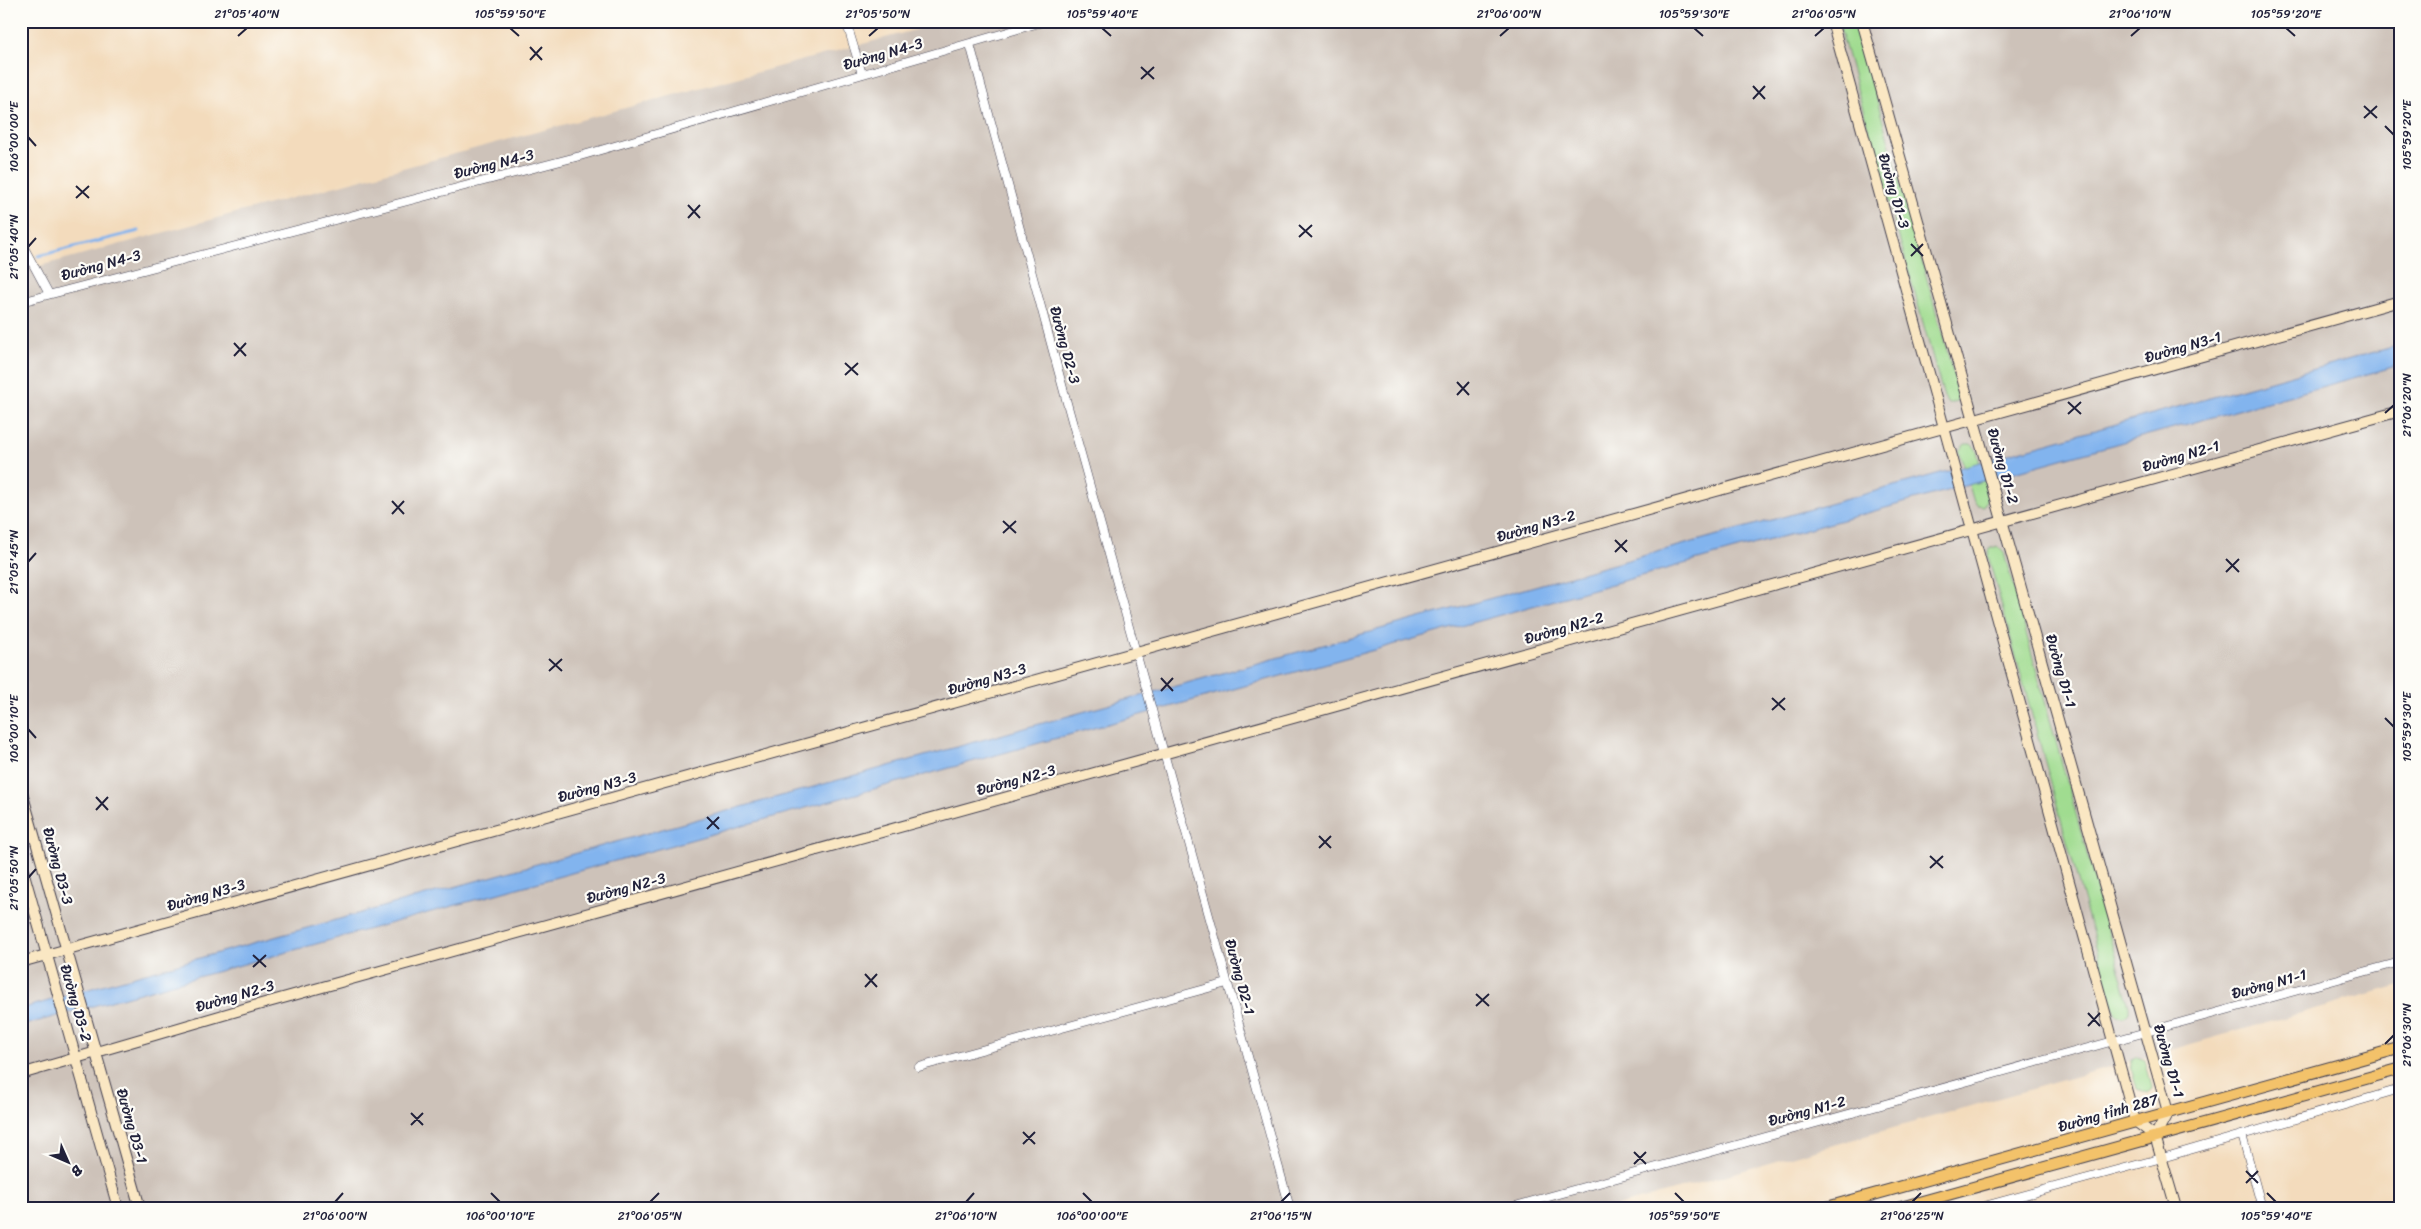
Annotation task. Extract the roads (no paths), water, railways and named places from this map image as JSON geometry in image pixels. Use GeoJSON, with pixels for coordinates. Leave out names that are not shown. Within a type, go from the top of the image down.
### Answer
{"type":"FeatureCollection","features":[{"type":"Feature","properties":{"kind":"main road","name":"Đường tỉnh 287"},"geometry":{"type":"LineString","coordinates":[[1825,1208],[2400,1048]]}},
{"type":"Feature","properties":{"kind":"main road"},"geometry":{"type":"LineString","coordinates":[[1899,1208],[2400,1069]]}},
{"type":"Feature","properties":{"kind":"street"},"geometry":{"type":"LineString","coordinates":[[846,21],[862,74]]}},
{"type":"Feature","properties":{"kind":"street","name":"Đường N4-3"},"geometry":{"type":"LineString","coordinates":[[21,302],[580,156],[1046,21]]}},
{"type":"Feature","properties":{"kind":"street","name":"Đường D1-3"},"geometry":{"type":"LineString","coordinates":[[1832,21],[1943,426]]}},
{"type":"Feature","properties":{"kind":"street","name":"Đường D1-3"},"geometry":{"type":"LineString","coordinates":[[1862,21],[1974,418]]}},
{"type":"Feature","properties":{"kind":"street","name":"Đường D2-3"},"geometry":{"type":"LineString","coordinates":[[970,44],[1164,754]]}},
{"type":"Feature","properties":{"kind":"street"},"geometry":{"type":"LineString","coordinates":[[21,242],[49,294]]}},
{"type":"Feature","properties":{"kind":"street","name":"Đường N3-1"},"geometry":{"type":"LineString","coordinates":[[1943,426],[2169,366],[2400,301]]}},
{"type":"Feature","properties":{"kind":"street","name":"Đường N2-1"},"geometry":{"type":"LineString","coordinates":[[1971,530],[2400,410]]}},
{"type":"Feature","properties":{"kind":"street","name":"Đường D1-2"},"geometry":{"type":"LineString","coordinates":[[1974,418],[2004,522]]}},
{"type":"Feature","properties":{"kind":"street"},"geometry":{"type":"LineString","coordinates":[[1943,426],[2135,1121],[2155,1136],[2176,1208]]}},
{"type":"Feature","properties":{"kind":"street","name":"Đường N3-2"},"geometry":{"type":"LineString","coordinates":[[1136,653],[1943,426]]}},
{"type":"Feature","properties":{"kind":"street","name":"Đường D1-1"},"geometry":{"type":"LineString","coordinates":[[2004,522],[2168,1112],[2155,1136]]}},
{"type":"Feature","properties":{"kind":"street","name":"Đường N2-2"},"geometry":{"type":"LineString","coordinates":[[1164,754],[1971,530]]}},
{"type":"Feature","properties":{"kind":"street","name":"Đường N3-3"},"geometry":{"type":"LineString","coordinates":[[21,962],[66,951],[304,882],[1136,653]]}},
{"type":"Feature","properties":{"kind":"street","name":"Đường D2-1"},"geometry":{"type":"LineString","coordinates":[[1164,754],[1290,1208]]}},
{"type":"Feature","properties":{"kind":"street","name":"Đường N2-3"},"geometry":{"type":"LineString","coordinates":[[21,1074],[254,1006],[1164,754]]}},
{"type":"Feature","properties":{"kind":"street","name":"Đường D3-3"},"geometry":{"type":"LineString","coordinates":[[21,789],[66,951]]}},
{"type":"Feature","properties":{"kind":"street"},"geometry":{"type":"LineString","coordinates":[[21,863],[47,956]]}},
{"type":"Feature","properties":{"kind":"street","name":"Đường D3-2"},"geometry":{"type":"LineString","coordinates":[[66,951],[96,1052]]}},
{"type":"Feature","properties":{"kind":"street","name":"Đường D3-2"},"geometry":{"type":"LineString","coordinates":[[47,956],[77,1058]]}},
{"type":"Feature","properties":{"kind":"street","name":"Đường N1-1"},"geometry":{"type":"LineString","coordinates":[[2114,1040],[2400,962]]}},
{"type":"Feature","properties":{"kind":"street"},"geometry":{"type":"LineString","coordinates":[[918,1067],[1227,983]]}},
{"type":"Feature","properties":{"kind":"street","name":"Đường N1-2"},"geometry":{"type":"LineString","coordinates":[[1508,1208],[1525,1206],[2114,1040]]}},
{"type":"Feature","properties":{"kind":"street","name":"Đường D3-1"},"geometry":{"type":"LineString","coordinates":[[96,1052],[140,1208]]}},
{"type":"Feature","properties":{"kind":"street"},"geometry":{"type":"LineString","coordinates":[[77,1058],[118,1208]]}},
{"type":"Feature","properties":{"kind":"street"},"geometry":{"type":"LineString","coordinates":[[1977,1208],[1993,1206],[2400,1089]]}},
{"type":"Feature","properties":{"kind":"street"},"geometry":{"type":"LineString","coordinates":[[2242,1135],[2262,1208]]}},
{"type":"Feature","properties":{"kind":"water"},"geometry":{"type":"Polygon","coordinates":[[[2400,345],[2400,365],[21,1026],[21,1009],[99,986],[2400,345]]]}},
{"type":"Feature","properties":{"kind":"waterway"},"geometry":{"type":"LineString","coordinates":[[38,256],[139,231]]}}]}
